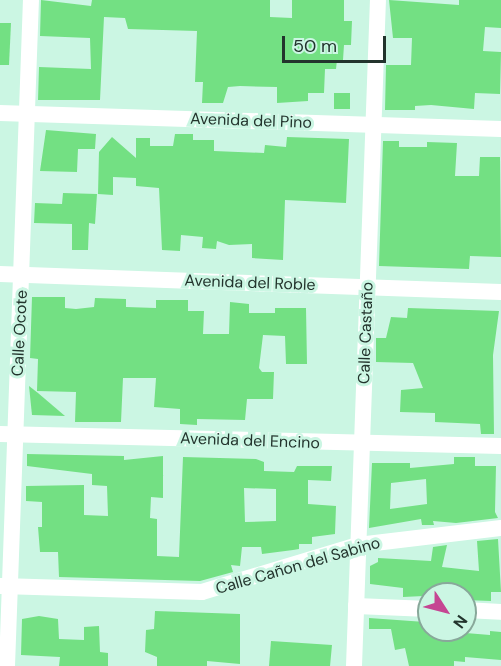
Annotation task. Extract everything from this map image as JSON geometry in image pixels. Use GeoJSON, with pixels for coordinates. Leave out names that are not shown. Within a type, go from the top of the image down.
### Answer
{"type":"FeatureCollection","features":[{"type":"Feature","properties":{"kind":"street","name":"Calle Ocote"},"geometry":{"type":"LineString","coordinates":[[7,666],[5,586],[8,434],[22,275],[32,0]]}},
{"type":"Feature","properties":{"kind":"street","name":"Calle Castaño"},"geometry":{"type":"LineString","coordinates":[[354,666],[378,0]]}},
{"type":"Feature","properties":{"kind":"street","name":"Avenida del Pino"},"geometry":{"type":"LineString","coordinates":[[0,113],[501,129]]}},
{"type":"Feature","properties":{"kind":"street","name":"Avenida del Roble"},"geometry":{"type":"LineString","coordinates":[[0,274],[501,292]]}},
{"type":"Feature","properties":{"kind":"street","name":"Avenida del Encino"},"geometry":{"type":"LineString","coordinates":[[8,434],[501,446]]}},
{"type":"Feature","properties":{"kind":"street","name":"Calle Cañon del Sabino"},"geometry":{"type":"LineString","coordinates":[[5,586],[202,592],[358,546],[501,528]]}},
{"type":"Feature","properties":{"kind":"street"},"geometry":{"type":"LineString","coordinates":[[356,606],[417,609]]}},
{"type":"Feature","properties":{"kind":"street"},"geometry":{"type":"LineString","coordinates":[[477,611],[501,612]]}},
{"type":"Feature","properties":{"kind":"building"},"geometry":{"type":"Polygon","coordinates":[[[41,0],[91,6],[92,0],[270,0],[270,17],[292,18],[292,0],[344,0],[344,21],[352,21],[351,45],[344,45],[343,60],[337,60],[336,69],[325,69],[324,93],[308,93],[308,101],[277,103],[277,87],[240,86],[228,87],[223,103],[202,103],[203,82],[195,82],[197,31],[128,29],[125,18],[104,17],[100,100],[38,100],[39,67],[91,69],[90,38],[40,36],[41,0]]]}},
{"type":"Feature","properties":{"kind":"building"},"geometry":{"type":"Polygon","coordinates":[[[389,0],[459,5],[459,0],[501,0],[501,28],[485,27],[483,51],[501,52],[500,94],[475,93],[474,109],[431,105],[415,106],[415,110],[385,110],[386,65],[411,65],[412,38],[393,38],[389,0]]]}},
{"type":"Feature","properties":{"kind":"building"},"geometry":{"type":"Polygon","coordinates":[[[0,23],[11,23],[9,65],[0,65],[0,23]]]}},
{"type":"Feature","properties":{"kind":"building"},"geometry":{"type":"Polygon","coordinates":[[[334,93],[350,93],[350,109],[334,109],[334,93]]]}},
{"type":"Feature","properties":{"kind":"building"},"geometry":{"type":"Polygon","coordinates":[[[46,130],[96,134],[95,149],[78,149],[77,172],[40,171],[46,130]]]}},
{"type":"Feature","properties":{"kind":"building"},"geometry":{"type":"Polygon","coordinates":[[[175,134],[193,134],[193,140],[214,140],[214,151],[264,153],[265,145],[286,147],[287,137],[349,139],[346,203],[285,200],[283,260],[252,258],[252,244],[229,245],[217,241],[216,249],[202,248],[203,237],[181,235],[180,251],[162,250],[159,188],[136,186],[136,178],[113,177],[113,195],[98,194],[99,152],[112,137],[136,158],[136,138],[150,138],[150,146],[173,146],[175,134]]]}},
{"type":"Feature","properties":{"kind":"building"},"geometry":{"type":"Polygon","coordinates":[[[383,141],[399,141],[399,147],[427,147],[427,142],[457,143],[455,176],[479,176],[480,157],[500,157],[501,257],[470,256],[469,269],[379,266],[383,141]]]}},
{"type":"Feature","properties":{"kind":"building"},"geometry":{"type":"Polygon","coordinates":[[[63,193],[97,194],[95,224],[89,223],[88,250],[72,250],[72,224],[34,223],[35,203],[62,204],[63,193]]]}},
{"type":"Feature","properties":{"kind":"building"},"geometry":{"type":"Polygon","coordinates":[[[32,297],[65,297],[65,308],[76,309],[94,307],[95,298],[126,299],[126,307],[156,308],[156,300],[188,300],[188,311],[204,311],[203,334],[229,334],[230,302],[249,304],[249,313],[275,313],[275,308],[306,308],[307,364],[286,364],[285,336],[263,335],[259,368],[262,372],[274,372],[273,399],[247,399],[245,420],[197,419],[197,425],[180,424],[180,409],[154,407],[156,378],[123,378],[121,422],[75,422],[76,392],[37,391],[38,359],[30,358],[32,297]]]}},
{"type":"Feature","properties":{"kind":"building"},"geometry":{"type":"Polygon","coordinates":[[[408,308],[499,311],[493,355],[494,434],[481,434],[480,424],[435,422],[435,413],[400,412],[401,390],[423,388],[413,363],[376,362],[376,338],[386,338],[391,317],[407,318],[408,308]]]}},
{"type":"Feature","properties":{"kind":"building"},"geometry":{"type":"Polygon","coordinates":[[[29,386],[38,393],[65,416],[32,415],[29,386]]]}},
{"type":"Feature","properties":{"kind":"building"},"geometry":{"type":"Polygon","coordinates":[[[27,454],[124,456],[124,460],[163,456],[163,498],[151,497],[150,518],[157,519],[157,556],[179,557],[183,457],[256,459],[264,462],[264,471],[294,472],[297,466],[332,466],[331,481],[308,480],[308,504],[336,506],[335,534],[312,537],[312,544],[299,544],[299,549],[293,550],[262,554],[261,547],[242,547],[240,566],[231,565],[233,572],[200,581],[59,577],[58,552],[40,552],[38,527],[42,527],[42,502],[26,501],[26,486],[84,485],[84,515],[108,516],[107,486],[92,485],[92,474],[27,466],[27,454]],[[244,488],[245,522],[276,521],[276,489],[244,488]]]}},
{"type":"Feature","properties":{"kind":"building"},"geometry":{"type":"Polygon","coordinates":[[[454,457],[475,457],[475,466],[496,466],[495,512],[498,518],[456,523],[433,521],[434,525],[422,525],[421,519],[369,528],[372,463],[410,463],[410,468],[454,464],[454,457]],[[426,479],[391,483],[390,509],[427,504],[426,479]]]}},
{"type":"Feature","properties":{"kind":"building"},"geometry":{"type":"Polygon","coordinates":[[[498,539],[501,592],[491,592],[491,601],[477,600],[477,582],[417,582],[417,596],[403,597],[403,588],[370,584],[370,566],[378,562],[378,558],[431,561],[433,547],[447,545],[442,567],[479,571],[477,541],[498,539]]]}},
{"type":"Feature","properties":{"kind":"building"},"geometry":{"type":"Polygon","coordinates":[[[155,611],[240,614],[240,664],[207,661],[207,666],[157,666],[157,657],[145,652],[146,630],[154,629],[155,611]]]}},
{"type":"Feature","properties":{"kind":"building"},"geometry":{"type":"Polygon","coordinates":[[[39,616],[58,619],[59,639],[84,640],[84,627],[99,626],[100,652],[108,653],[108,666],[59,666],[60,657],[21,655],[22,619],[39,616]]]}},
{"type":"Feature","properties":{"kind":"building"},"geometry":{"type":"Polygon","coordinates":[[[369,618],[417,621],[417,642],[477,642],[477,634],[490,635],[490,631],[501,632],[501,660],[465,657],[465,662],[454,661],[454,666],[409,666],[405,648],[395,650],[391,629],[369,629],[369,618]]]}},
{"type":"Feature","properties":{"kind":"building"},"geometry":{"type":"Polygon","coordinates":[[[271,641],[332,645],[330,666],[269,666],[271,641]]]}}]}
